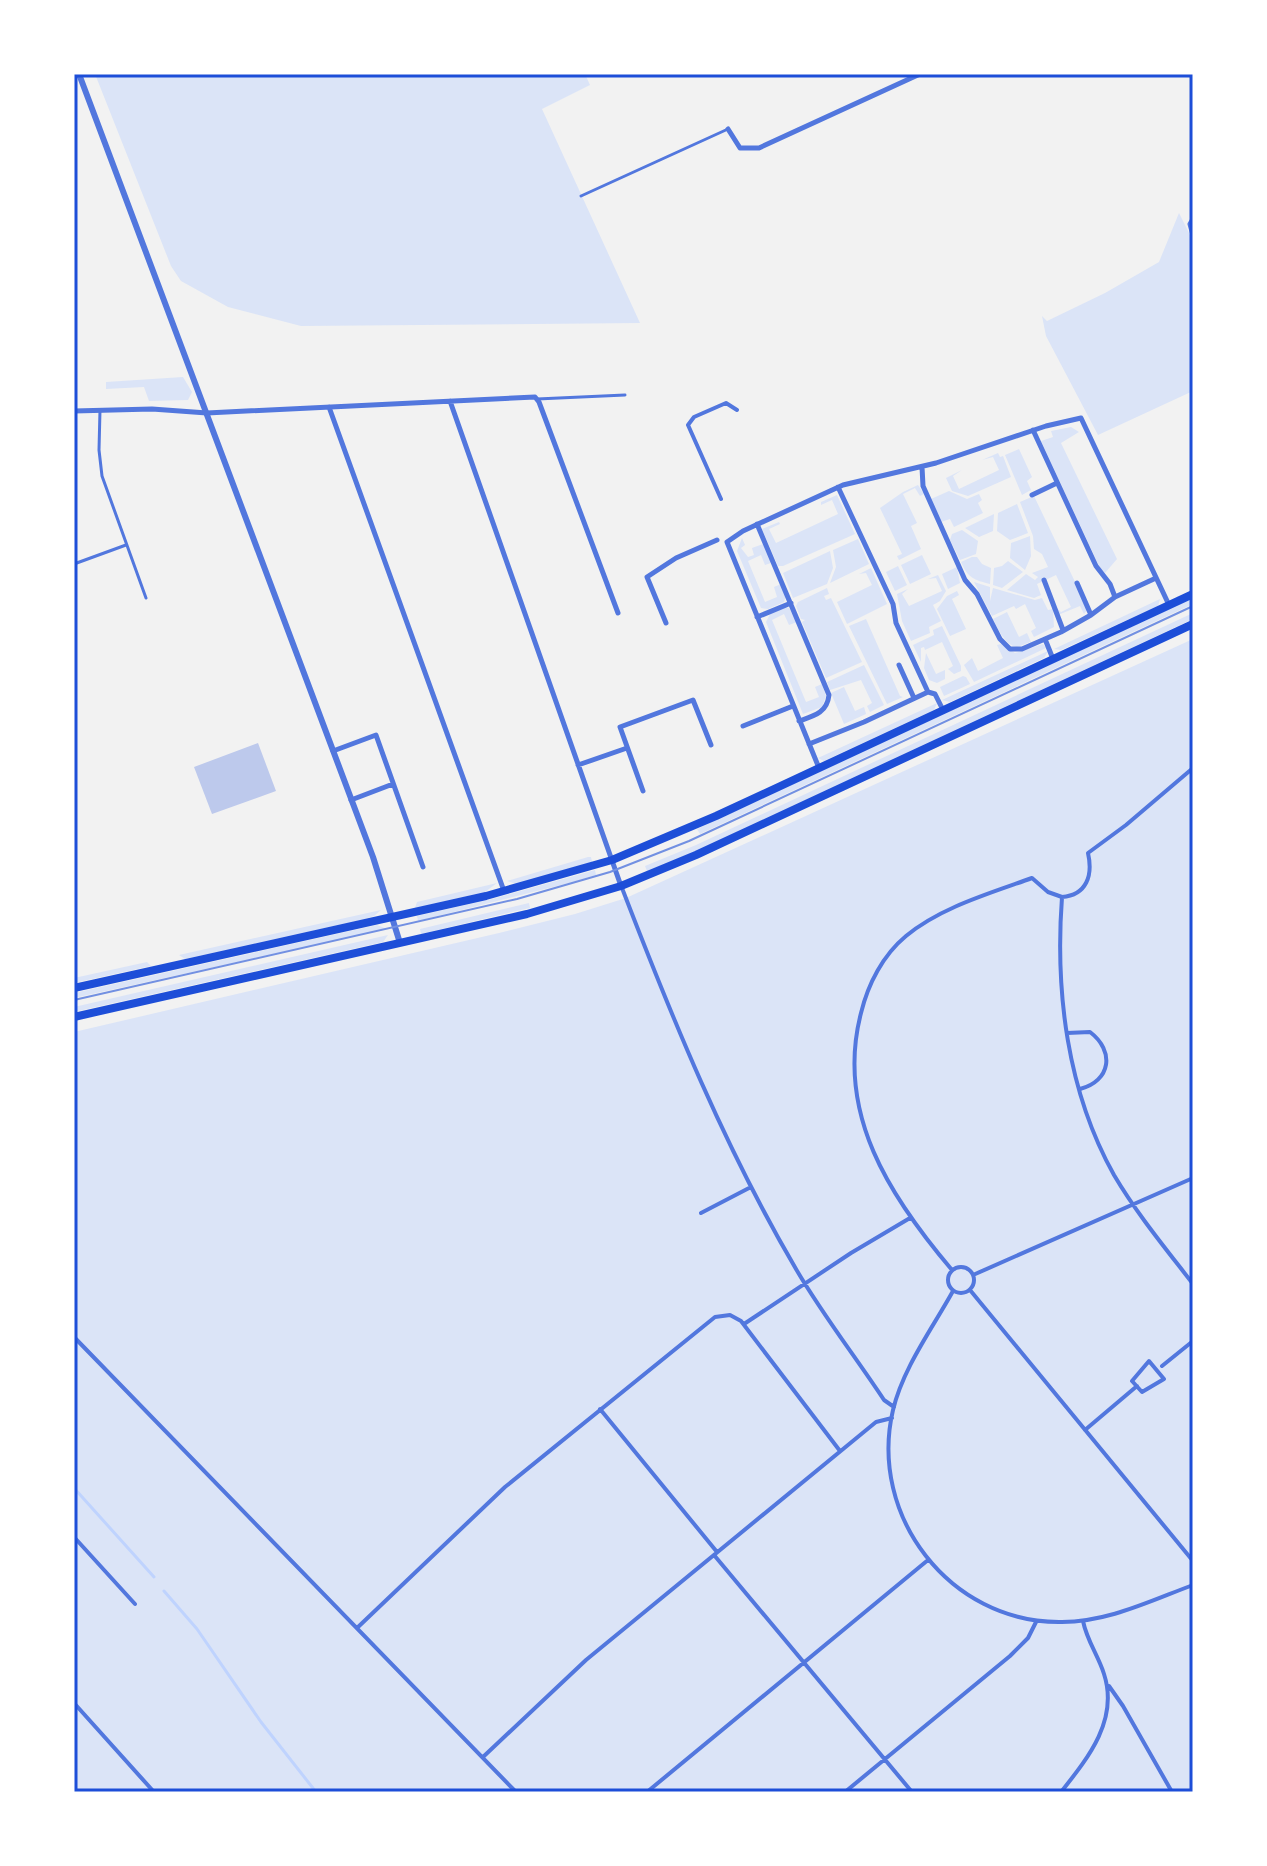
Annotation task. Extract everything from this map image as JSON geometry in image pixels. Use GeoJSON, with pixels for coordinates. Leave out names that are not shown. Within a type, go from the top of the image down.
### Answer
{"type":"FeatureCollection","features":[{"type":"Feature","properties":{"kind":"main road"},"geometry":{"type":"LineString","coordinates":[[74,988],[504,892],[612,860],[682,831],[1193,594]]}},
{"type":"Feature","properties":{"kind":"main road"},"geometry":{"type":"LineString","coordinates":[[74,1017],[527,914],[621,886],[696,855],[1193,624]]}},
{"type":"Feature","properties":{"kind":"street"},"geometry":{"type":"LineString","coordinates":[[79,74],[333,751],[394,917],[400,943]]}},
{"type":"Feature","properties":{"kind":"street"},"geometry":{"type":"LineString","coordinates":[[728,129],[740,148],[759,148],[920,74]]}},
{"type":"Feature","properties":{"kind":"street"},"geometry":{"type":"LineString","coordinates":[[1193,219],[1190,224],[1193,235]]}},
{"type":"Feature","properties":{"kind":"street"},"geometry":{"type":"LineString","coordinates":[[74,411],[152,409],[207,413],[530,396],[537,399],[618,613]]}},
{"type":"Feature","properties":{"kind":"street"},"geometry":{"type":"LineString","coordinates":[[450,401],[621,886],[720,1126],[806,1283],[884,1400],[894,1407]]}},
{"type":"Feature","properties":{"kind":"street"},"geometry":{"type":"LineString","coordinates":[[721,499],[688,425],[694,417],[726,403],[737,410]]}},
{"type":"Feature","properties":{"kind":"street"},"geometry":{"type":"LineString","coordinates":[[329,407],[504,892]]}},
{"type":"Feature","properties":{"kind":"street"},"geometry":{"type":"LineString","coordinates":[[819,768],[727,542],[757,524],[838,487],[922,467],[1033,430],[1081,418],[1169,605]]}},
{"type":"Feature","properties":{"kind":"street"},"geometry":{"type":"LineString","coordinates":[[1033,430],[1096,566],[1107,579],[1115,597]]}},
{"type":"Feature","properties":{"kind":"street"},"geometry":{"type":"LineString","coordinates":[[922,467],[924,491],[967,585],[977,594],[1000,639],[1014,650],[1063,630],[1115,597],[1156,578]]}},
{"type":"Feature","properties":{"kind":"street"},"geometry":{"type":"LineString","coordinates":[[1041,503],[1034,494],[1057,483]]}},
{"type":"Feature","properties":{"kind":"street"},"geometry":{"type":"LineString","coordinates":[[838,487],[893,604],[896,623],[928,692]]}},
{"type":"Feature","properties":{"kind":"street"},"geometry":{"type":"LineString","coordinates":[[757,524],[829,695],[822,713],[799,721]]}},
{"type":"Feature","properties":{"kind":"street"},"geometry":{"type":"LineString","coordinates":[[666,623],[647,577],[676,558],[717,540]]}},
{"type":"Feature","properties":{"kind":"street"},"geometry":{"type":"LineString","coordinates":[[1044,580],[1063,630]]}},
{"type":"Feature","properties":{"kind":"street"},"geometry":{"type":"LineString","coordinates":[[1077,583],[1091,615]]}},
{"type":"Feature","properties":{"kind":"street"},"geometry":{"type":"LineString","coordinates":[[757,617],[791,603]]}},
{"type":"Feature","properties":{"kind":"street"},"geometry":{"type":"LineString","coordinates":[[1045,639],[1053,659]]}},
{"type":"Feature","properties":{"kind":"street"},"geometry":{"type":"LineString","coordinates":[[899,665],[914,698]]}},
{"type":"Feature","properties":{"kind":"street"},"geometry":{"type":"LineString","coordinates":[[809,744],[928,692],[935,694],[943,710]]}},
{"type":"Feature","properties":{"kind":"street"},"geometry":{"type":"LineString","coordinates":[[643,791],[620,727],[693,700],[711,745]]}},
{"type":"Feature","properties":{"kind":"street"},"geometry":{"type":"LineString","coordinates":[[743,726],[793,706]]}},
{"type":"Feature","properties":{"kind":"street"},"geometry":{"type":"LineString","coordinates":[[333,751],[376,735],[423,867]]}},
{"type":"Feature","properties":{"kind":"street"},"geometry":{"type":"LineString","coordinates":[[578,765],[627,748]]}},
{"type":"Feature","properties":{"kind":"street"},"geometry":{"type":"LineString","coordinates":[[952,1270],[911,1217],[879,1167],[864,1133],[854,1075],[855,1038],[869,987],[894,947],[923,924],[944,914],[1032,878],[1048,892],[1062,897],[1075,894],[1084,887],[1090,874],[1088,853],[1193,768]]}},
{"type":"Feature","properties":{"kind":"street"},"geometry":{"type":"LineString","coordinates":[[351,800],[393,784]]}},
{"type":"Feature","properties":{"kind":"street"},"geometry":{"type":"LineString","coordinates":[[1062,897],[1059,964],[1067,1033],[1080,1089],[1099,1144],[1133,1205],[1193,1284]]}},
{"type":"Feature","properties":{"kind":"street"},"geometry":{"type":"LineString","coordinates":[[1067,1033],[1090,1032],[1099,1040],[1105,1053],[1106,1066],[1102,1075],[1096,1083],[1080,1089]]}},
{"type":"Feature","properties":{"kind":"street"},"geometry":{"type":"LineString","coordinates":[[973,1275],[1193,1178]]}},
{"type":"Feature","properties":{"kind":"street"},"geometry":{"type":"LineString","coordinates":[[701,1213],[751,1187]]}},
{"type":"Feature","properties":{"kind":"street"},"geometry":{"type":"LineString","coordinates":[[744,1324],[911,1217]]}},
{"type":"Feature","properties":{"kind":"street"},"geometry":{"type":"LineString","coordinates":[[964,1268],[973,1275],[974,1284],[970,1290],[963,1294],[953,1291],[948,1281],[952,1270],[964,1268]]}},
{"type":"Feature","properties":{"kind":"street"},"geometry":{"type":"LineString","coordinates":[[970,1290],[1193,1561]]}},
{"type":"Feature","properties":{"kind":"street"},"geometry":{"type":"LineString","coordinates":[[953,1291],[910,1368],[892,1418],[889,1454],[894,1494],[912,1537],[928,1560],[950,1583],[972,1598],[1004,1613],[1037,1621],[1083,1621],[1193,1585]]}},
{"type":"Feature","properties":{"kind":"street"},"geometry":{"type":"LineString","coordinates":[[357,1628],[505,1487],[715,1317],[730,1315],[744,1324],[840,1451]]}},
{"type":"Feature","properties":{"kind":"street"},"geometry":{"type":"LineString","coordinates":[[74,1337],[516,1792]]}},
{"type":"Feature","properties":{"kind":"street"},"geometry":{"type":"LineString","coordinates":[[1162,1366],[1193,1341]]}},
{"type":"Feature","properties":{"kind":"street"},"geometry":{"type":"LineString","coordinates":[[1149,1361],[1164,1379],[1142,1392],[1137,1386],[1132,1381],[1149,1361]]}},
{"type":"Feature","properties":{"kind":"street"},"geometry":{"type":"LineString","coordinates":[[1085,1430],[1137,1386]]}},
{"type":"Feature","properties":{"kind":"street"},"geometry":{"type":"LineString","coordinates":[[600,1409],[912,1792]]}},
{"type":"Feature","properties":{"kind":"street"},"geometry":{"type":"LineString","coordinates":[[483,1757],[564,1679],[876,1422],[892,1418]]}},
{"type":"Feature","properties":{"kind":"street"},"geometry":{"type":"LineString","coordinates":[[74,1537],[135,1604]]}},
{"type":"Feature","properties":{"kind":"street"},"geometry":{"type":"LineString","coordinates":[[647,1792],[928,1560]]}},
{"type":"Feature","properties":{"kind":"street"},"geometry":{"type":"LineString","coordinates":[[845,1792],[1010,1656],[1028,1638],[1037,1621]]}},
{"type":"Feature","properties":{"kind":"street"},"geometry":{"type":"LineString","coordinates":[[1061,1792],[1091,1753],[1101,1733],[1106,1712],[1107,1685],[1083,1621]]}},
{"type":"Feature","properties":{"kind":"street"},"geometry":{"type":"LineString","coordinates":[[1107,1685],[1123,1706],[1172,1792]]}},
{"type":"Feature","properties":{"kind":"street"},"geometry":{"type":"LineString","coordinates":[[74,1703],[154,1792]]}},
{"type":"Feature","properties":{"kind":"lane"},"geometry":{"type":"LineString","coordinates":[[581,196],[728,129]]}},
{"type":"Feature","properties":{"kind":"lane"},"geometry":{"type":"LineString","coordinates":[[537,399],[625,395]]}},
{"type":"Feature","properties":{"kind":"lane"},"geometry":{"type":"LineString","coordinates":[[100,410],[98,440],[101,471],[146,598]]}},
{"type":"Feature","properties":{"kind":"lane"},"geometry":{"type":"LineString","coordinates":[[74,564],[126,545]]}},
{"type":"Feature","properties":{"kind":"shaded area"},"geometry":{"type":"Polygon","coordinates":[[[95,74],[585,74],[590,85],[542,109],[640,323],[301,326],[228,307],[181,281],[171,266],[95,74]]]}},
{"type":"Feature","properties":{"kind":"shaded area"},"geometry":{"type":"Polygon","coordinates":[[[1179,213],[1193,241],[1193,391],[1098,435],[1046,336],[1042,316],[1047,321],[1159,262],[1179,213]]]}},
{"type":"Feature","properties":{"kind":"shaded area"},"geometry":{"type":"Polygon","coordinates":[[[183,377],[192,392],[188,400],[149,401],[144,387],[106,389],[106,382],[183,377]]]}},
{"type":"Feature","properties":{"kind":"shaded area"},"geometry":{"type":"Polygon","coordinates":[[[1071,427],[1079,432],[1061,443],[1117,559],[1105,573],[1041,441],[1053,437],[1051,431],[1071,427]]]}},
{"type":"Feature","properties":{"kind":"shaded area"},"geometry":{"type":"Polygon","coordinates":[[[1019,449],[1032,477],[1027,481],[1031,490],[1022,495],[1005,455],[1019,449]]]}},
{"type":"Feature","properties":{"kind":"shaded area"},"geometry":{"type":"Polygon","coordinates":[[[998,453],[1000,457],[1003,456],[1011,477],[968,496],[952,491],[946,478],[962,470],[953,476],[959,489],[999,470],[993,457],[982,460],[998,453]]]}},
{"type":"Feature","properties":{"kind":"shaded area"},"geometry":{"type":"Polygon","coordinates":[[[918,485],[924,494],[920,496],[915,488],[903,494],[917,523],[911,526],[921,549],[899,560],[897,556],[902,554],[880,508],[903,492],[918,485]]]}},
{"type":"Feature","properties":{"kind":"shaded area"},"geometry":{"type":"Polygon","coordinates":[[[949,491],[967,499],[979,494],[982,500],[978,503],[983,513],[954,527],[950,519],[941,522],[931,499],[949,491]]]}},
{"type":"Feature","properties":{"kind":"shaded area"},"geometry":{"type":"Polygon","coordinates":[[[837,495],[855,534],[778,566],[762,529],[779,522],[769,529],[776,543],[838,514],[832,500],[821,505],[821,502],[837,495]]]}},
{"type":"Feature","properties":{"kind":"shaded area"},"geometry":{"type":"Polygon","coordinates":[[[1034,496],[1088,609],[1084,614],[1080,606],[1058,615],[1056,607],[1061,612],[1071,607],[1056,575],[1037,584],[1041,595],[1034,598],[1007,590],[1026,574],[1035,580],[1038,577],[1032,573],[1048,567],[1042,554],[1034,549],[1033,536],[1020,502],[1034,496]]]}},
{"type":"Feature","properties":{"kind":"shaded area"},"geometry":{"type":"Polygon","coordinates":[[[1017,504],[1028,533],[1010,540],[997,531],[998,513],[1017,504]]]}},
{"type":"Feature","properties":{"kind":"shaded area"},"geometry":{"type":"Polygon","coordinates":[[[994,514],[993,531],[979,537],[965,528],[994,514]]]}},
{"type":"Feature","properties":{"kind":"shaded area"},"geometry":{"type":"Polygon","coordinates":[[[962,530],[978,541],[976,554],[960,560],[950,540],[952,534],[962,530]]]}},
{"type":"Feature","properties":{"kind":"shaded area"},"geometry":{"type":"Polygon","coordinates":[[[1030,536],[1031,556],[1025,570],[1010,558],[1011,543],[1030,536]]]}},
{"type":"Feature","properties":{"kind":"shaded area"},"geometry":{"type":"Polygon","coordinates":[[[742,538],[745,545],[741,548],[748,557],[754,555],[752,548],[763,544],[771,563],[765,565],[761,555],[748,561],[765,602],[777,597],[774,587],[781,584],[786,595],[784,602],[768,609],[761,608],[737,551],[742,538]]]}},
{"type":"Feature","properties":{"kind":"shaded area"},"geometry":{"type":"Polygon","coordinates":[[[858,539],[869,564],[830,583],[836,567],[833,550],[858,539]]]}},
{"type":"Feature","properties":{"kind":"shaded area"},"geometry":{"type":"Polygon","coordinates":[[[830,551],[833,568],[827,584],[793,598],[783,573],[830,551]]]}},
{"type":"Feature","properties":{"kind":"shaded area"},"geometry":{"type":"Polygon","coordinates":[[[922,555],[931,574],[910,584],[901,565],[922,555]]]}},
{"type":"Feature","properties":{"kind":"shaded area"},"geometry":{"type":"Polygon","coordinates":[[[977,557],[982,564],[991,568],[990,584],[976,580],[966,572],[961,562],[977,557]]]}},
{"type":"Feature","properties":{"kind":"shaded area"},"geometry":{"type":"Polygon","coordinates":[[[1008,561],[1023,572],[1002,588],[993,585],[994,568],[1008,561]]]}},
{"type":"Feature","properties":{"kind":"shaded area"},"geometry":{"type":"Polygon","coordinates":[[[898,566],[907,585],[895,591],[886,572],[898,566]]]}},
{"type":"Feature","properties":{"kind":"shaded area"},"geometry":{"type":"Polygon","coordinates":[[[957,567],[960,583],[948,589],[942,574],[957,567]]]}},
{"type":"Feature","properties":{"kind":"shaded area"},"geometry":{"type":"Polygon","coordinates":[[[871,568],[887,604],[847,624],[837,602],[872,585],[866,573],[859,574],[871,568]]]}},
{"type":"Feature","properties":{"kind":"shaded area"},"geometry":{"type":"Polygon","coordinates":[[[938,575],[946,591],[940,601],[933,605],[941,621],[929,627],[930,633],[911,641],[902,621],[897,594],[908,589],[902,594],[909,606],[942,591],[936,578],[928,579],[938,575]]]}},
{"type":"Feature","properties":{"kind":"shaded area"},"geometry":{"type":"Polygon","coordinates":[[[974,582],[990,587],[990,601],[993,588],[1035,600],[1042,598],[1048,610],[1053,609],[1054,627],[1034,637],[1031,631],[1036,628],[1025,604],[992,616],[974,582]]]}},
{"type":"Feature","properties":{"kind":"shaded area"},"geometry":{"type":"Polygon","coordinates":[[[827,588],[829,594],[824,596],[826,600],[831,598],[862,662],[826,678],[802,622],[805,620],[801,619],[796,606],[798,602],[827,588]]]}},
{"type":"Feature","properties":{"kind":"shaded area"},"geometry":{"type":"Polygon","coordinates":[[[957,591],[959,595],[952,599],[966,629],[950,636],[937,609],[947,596],[957,591]]]}},
{"type":"Feature","properties":{"kind":"shaded area"},"geometry":{"type":"Polygon","coordinates":[[[1193,598],[1193,604],[700,834],[697,829],[1193,598]]]}},
{"type":"Feature","properties":{"kind":"shaded area"},"geometry":{"type":"Polygon","coordinates":[[[1160,599],[1158,606],[1061,650],[1054,649],[1160,599]]]}},
{"type":"Feature","properties":{"kind":"shaded area"},"geometry":{"type":"Polygon","coordinates":[[[789,608],[797,622],[789,625],[784,614],[772,620],[806,702],[819,697],[815,687],[822,684],[826,696],[822,707],[803,714],[766,622],[770,614],[789,608]]]}},
{"type":"Feature","properties":{"kind":"shaded area"},"geometry":{"type":"Polygon","coordinates":[[[1007,612],[1019,637],[1027,633],[1031,642],[1013,646],[999,632],[993,619],[1007,612]]]}},
{"type":"Feature","properties":{"kind":"shaded area"},"geometry":{"type":"Polygon","coordinates":[[[1193,613],[1193,619],[694,852],[647,871],[645,866],[1193,613]]]}},
{"type":"Feature","properties":{"kind":"shaded area"},"geometry":{"type":"Polygon","coordinates":[[[866,619],[903,697],[887,704],[849,626],[866,619]]]}},
{"type":"Feature","properties":{"kind":"shaded area"},"geometry":{"type":"Polygon","coordinates":[[[942,626],[961,666],[961,671],[954,674],[948,669],[953,666],[942,642],[925,650],[921,648],[921,662],[913,645],[934,635],[933,630],[942,626]]]}},
{"type":"Feature","properties":{"kind":"shaded area"},"geometry":{"type":"Polygon","coordinates":[[[1193,639],[1193,1792],[74,1792],[74,1032],[499,933],[626,898],[1193,639]]]}},
{"type":"Feature","properties":{"kind":"shaded area"},"geometry":{"type":"Polygon","coordinates":[[[1001,644],[1015,653],[1043,644],[1046,648],[974,682],[964,665],[972,658],[978,671],[1003,658],[997,645],[1001,644]]]}},
{"type":"Feature","properties":{"kind":"shaded area"},"geometry":{"type":"Polygon","coordinates":[[[1048,651],[1044,658],[950,702],[942,700],[1048,651]]]}},
{"type":"Feature","properties":{"kind":"shaded area"},"geometry":{"type":"Polygon","coordinates":[[[926,653],[936,674],[945,670],[945,679],[937,683],[929,680],[924,668],[926,653]]]}},
{"type":"Feature","properties":{"kind":"shaded area"},"geometry":{"type":"Polygon","coordinates":[[[864,665],[884,705],[870,712],[867,706],[872,703],[861,680],[830,690],[827,682],[864,665]]]}},
{"type":"Feature","properties":{"kind":"shaded area"},"geometry":{"type":"Polygon","coordinates":[[[963,676],[970,684],[944,696],[940,687],[963,676]]]}},
{"type":"Feature","properties":{"kind":"shaded area"},"geometry":{"type":"Polygon","coordinates":[[[844,687],[855,711],[864,707],[866,714],[844,724],[831,693],[844,687]]]}},
{"type":"Feature","properties":{"kind":"shaded area"},"geometry":{"type":"Polygon","coordinates":[[[937,703],[934,710],[824,761],[818,758],[937,703]]]}},
{"type":"Feature","properties":{"kind":"shaded area"},"geometry":{"type":"Polygon","coordinates":[[[588,857],[592,862],[516,884],[507,881],[588,857]]]}},
{"type":"Feature","properties":{"kind":"shaded area"},"geometry":{"type":"Polygon","coordinates":[[[595,870],[596,875],[573,882],[418,921],[417,916],[595,870]]]}},
{"type":"Feature","properties":{"kind":"shaded area"},"geometry":{"type":"Polygon","coordinates":[[[497,883],[485,892],[415,908],[417,902],[497,883]]]}},
{"type":"Feature","properties":{"kind":"shaded area"},"geometry":{"type":"Polygon","coordinates":[[[529,903],[530,908],[421,934],[420,929],[529,903]]]}},
{"type":"Feature","properties":{"kind":"shaded area"},"geometry":{"type":"Polygon","coordinates":[[[381,910],[365,919],[185,959],[179,955],[381,910]]]}},
{"type":"Feature","properties":{"kind":"shaded area"},"geometry":{"type":"Polygon","coordinates":[[[377,925],[387,929],[74,998],[74,993],[377,925]]]}},
{"type":"Feature","properties":{"kind":"shaded area"},"geometry":{"type":"Polygon","coordinates":[[[388,935],[383,942],[74,1012],[74,1007],[388,935]]]}},
{"type":"Feature","properties":{"kind":"shaded area"},"geometry":{"type":"Polygon","coordinates":[[[147,962],[151,966],[74,983],[74,978],[147,962]]]}},
{"type":"Feature","properties":{"kind":"building"},"geometry":{"type":"Polygon","coordinates":[[[258,743],[276,791],[212,814],[194,767],[258,743]]]}},
{"type":"Feature","properties":{"kind":"waterway"},"geometry":{"type":"LineString","coordinates":[[74,1488],[154,1577]]}},
{"type":"Feature","properties":{"kind":"waterway"},"geometry":{"type":"LineString","coordinates":[[164,1591],[197,1629],[261,1722],[316,1792]]}},
{"type":"Feature","properties":{"kind":"tram line"},"geometry":{"type":"LineString","coordinates":[[74,1000],[517,899],[610,872],[689,841],[1193,606]]}}]}
